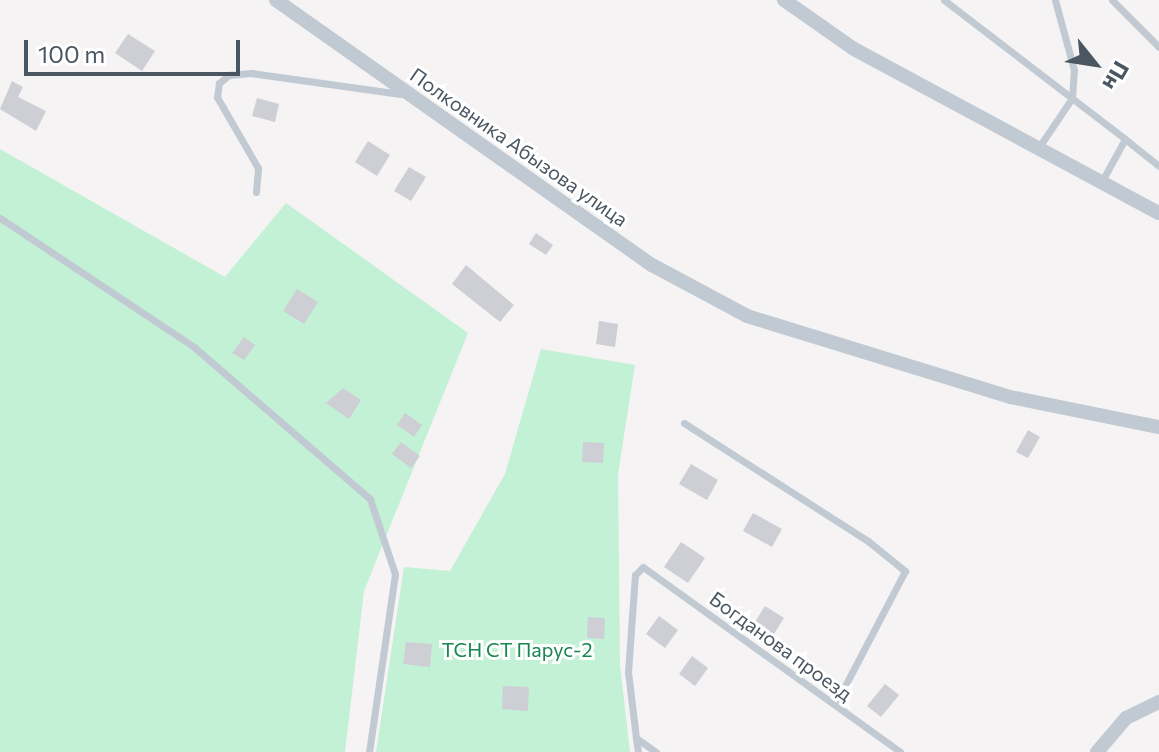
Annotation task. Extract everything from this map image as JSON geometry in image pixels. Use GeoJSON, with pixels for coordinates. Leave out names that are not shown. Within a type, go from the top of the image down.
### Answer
{"type":"FeatureCollection","features":[{"type":"Feature","properties":{"kind":"street","name":"Полковника Абызова улица"},"geometry":{"type":"LineString","coordinates":[[276,0],[652,265],[747,316],[1010,397],[1159,427]]}},
{"type":"Feature","properties":{"kind":"street"},"geometry":{"type":"LineString","coordinates":[[784,0],[854,49],[1159,213]]}},
{"type":"Feature","properties":{"kind":"street"},"geometry":{"type":"LineString","coordinates":[[1097,752],[1126,718],[1159,702]]}},
{"type":"Feature","properties":{"kind":"lane"},"geometry":{"type":"LineString","coordinates":[[944,0],[1159,166]]}},
{"type":"Feature","properties":{"kind":"lane"},"geometry":{"type":"LineString","coordinates":[[1039,147],[1072,98],[1074,70],[1055,0]]}},
{"type":"Feature","properties":{"kind":"lane"},"geometry":{"type":"LineString","coordinates":[[1112,0],[1159,47]]}},
{"type":"Feature","properties":{"kind":"lane"},"geometry":{"type":"LineString","coordinates":[[256,192],[258,168],[217,97],[219,83],[229,75],[251,73],[411,95]]}},
{"type":"Feature","properties":{"kind":"lane"},"geometry":{"type":"LineString","coordinates":[[1102,181],[1125,139]]}},
{"type":"Feature","properties":{"kind":"lane"},"geometry":{"type":"LineString","coordinates":[[0,218],[194,347],[370,499],[395,574],[369,752]]}},
{"type":"Feature","properties":{"kind":"lane"},"geometry":{"type":"LineString","coordinates":[[684,423],[868,541],[905,571],[835,705]]}},
{"type":"Feature","properties":{"kind":"lane","name":"Богданова проезд"},"geometry":{"type":"LineString","coordinates":[[636,738],[628,672],[635,575],[643,567],[900,752]]}},
{"type":"Feature","properties":{"kind":"lane"},"geometry":{"type":"LineString","coordinates":[[636,738],[638,752]]}},
{"type":"Feature","properties":{"kind":"lane"},"geometry":{"type":"LineString","coordinates":[[636,738],[656,752]]}},
{"type":"Feature","properties":{"kind":"green space"},"geometry":{"type":"Polygon","coordinates":[[[0,149],[225,277],[286,203],[468,333],[364,591],[345,752],[0,752],[0,149]]]}},
{"type":"Feature","properties":{"kind":"green space","name":"ТСН СТ Парус-2"},"geometry":{"type":"Polygon","coordinates":[[[541,349],[635,365],[618,474],[620,665],[630,752],[376,752],[404,567],[450,571],[505,474],[541,349]]]}},
{"type":"Feature","properties":{"kind":"building"},"geometry":{"type":"Polygon","coordinates":[[[128,34],[155,51],[142,71],[115,53],[128,34]]]}},
{"type":"Feature","properties":{"kind":"building"},"geometry":{"type":"Polygon","coordinates":[[[12,81],[23,87],[18,97],[46,111],[36,131],[0,109],[12,81]]]}},
{"type":"Feature","properties":{"kind":"building"},"geometry":{"type":"Polygon","coordinates":[[[257,98],[279,104],[275,122],[252,116],[257,98]]]}},
{"type":"Feature","properties":{"kind":"building"},"geometry":{"type":"Polygon","coordinates":[[[368,141],[390,155],[377,176],[355,162],[368,141]]]}},
{"type":"Feature","properties":{"kind":"building"},"geometry":{"type":"Polygon","coordinates":[[[409,167],[426,177],[411,201],[394,191],[409,167]]]}},
{"type":"Feature","properties":{"kind":"building"},"geometry":{"type":"Polygon","coordinates":[[[536,233],[553,245],[546,255],[529,244],[536,233]]]}},
{"type":"Feature","properties":{"kind":"building"},"geometry":{"type":"Polygon","coordinates":[[[466,265],[514,305],[500,322],[452,284],[466,265]]]}},
{"type":"Feature","properties":{"kind":"building"},"geometry":{"type":"Polygon","coordinates":[[[297,289],[318,302],[304,324],[283,311],[297,289]]]}},
{"type":"Feature","properties":{"kind":"building"},"geometry":{"type":"Polygon","coordinates":[[[599,321],[618,324],[615,347],[596,344],[599,321]]]}},
{"type":"Feature","properties":{"kind":"building"},"geometry":{"type":"Polygon","coordinates":[[[244,337],[255,345],[244,360],[232,353],[244,337]]]}},
{"type":"Feature","properties":{"kind":"building"},"geometry":{"type":"Polygon","coordinates":[[[343,388],[361,400],[349,419],[326,403],[343,388]]]}},
{"type":"Feature","properties":{"kind":"building"},"geometry":{"type":"Polygon","coordinates":[[[405,413],[422,425],[414,437],[397,425],[405,413]]]}},
{"type":"Feature","properties":{"kind":"building"},"geometry":{"type":"Polygon","coordinates":[[[1028,430],[1040,437],[1028,458],[1016,452],[1028,430]]]}},
{"type":"Feature","properties":{"kind":"building"},"geometry":{"type":"Polygon","coordinates":[[[401,442],[420,456],[411,468],[392,454],[401,442]]]}},
{"type":"Feature","properties":{"kind":"building"},"geometry":{"type":"Polygon","coordinates":[[[583,442],[604,443],[603,463],[582,462],[583,442]]]}},
{"type":"Feature","properties":{"kind":"building"},"geometry":{"type":"Polygon","coordinates":[[[691,464],[718,480],[707,500],[679,484],[691,464]]]}},
{"type":"Feature","properties":{"kind":"building"},"geometry":{"type":"Polygon","coordinates":[[[753,513],[782,529],[772,547],[743,531],[753,513]]]}},
{"type":"Feature","properties":{"kind":"building"},"geometry":{"type":"Polygon","coordinates":[[[681,542],[705,558],[688,583],[664,567],[681,542]]]}},
{"type":"Feature","properties":{"kind":"building"},"geometry":{"type":"Polygon","coordinates":[[[765,606],[784,618],[769,642],[750,630],[765,606]]]}},
{"type":"Feature","properties":{"kind":"building"},"geometry":{"type":"Polygon","coordinates":[[[659,616],[678,630],[665,648],[646,634],[659,616]]]}},
{"type":"Feature","properties":{"kind":"building"},"geometry":{"type":"Polygon","coordinates":[[[588,617],[605,618],[604,639],[587,638],[588,617]]]}},
{"type":"Feature","properties":{"kind":"building"},"geometry":{"type":"Polygon","coordinates":[[[406,642],[432,644],[430,667],[403,664],[406,642]]]}},
{"type":"Feature","properties":{"kind":"building"},"geometry":{"type":"Polygon","coordinates":[[[692,656],[708,668],[695,686],[679,674],[692,656]]]}},
{"type":"Feature","properties":{"kind":"building"},"geometry":{"type":"Polygon","coordinates":[[[885,684],[899,695],[881,717],[867,706],[885,684]]]}},
{"type":"Feature","properties":{"kind":"building"},"geometry":{"type":"Polygon","coordinates":[[[503,686],[529,687],[528,711],[502,709],[503,686]]]}}]}
